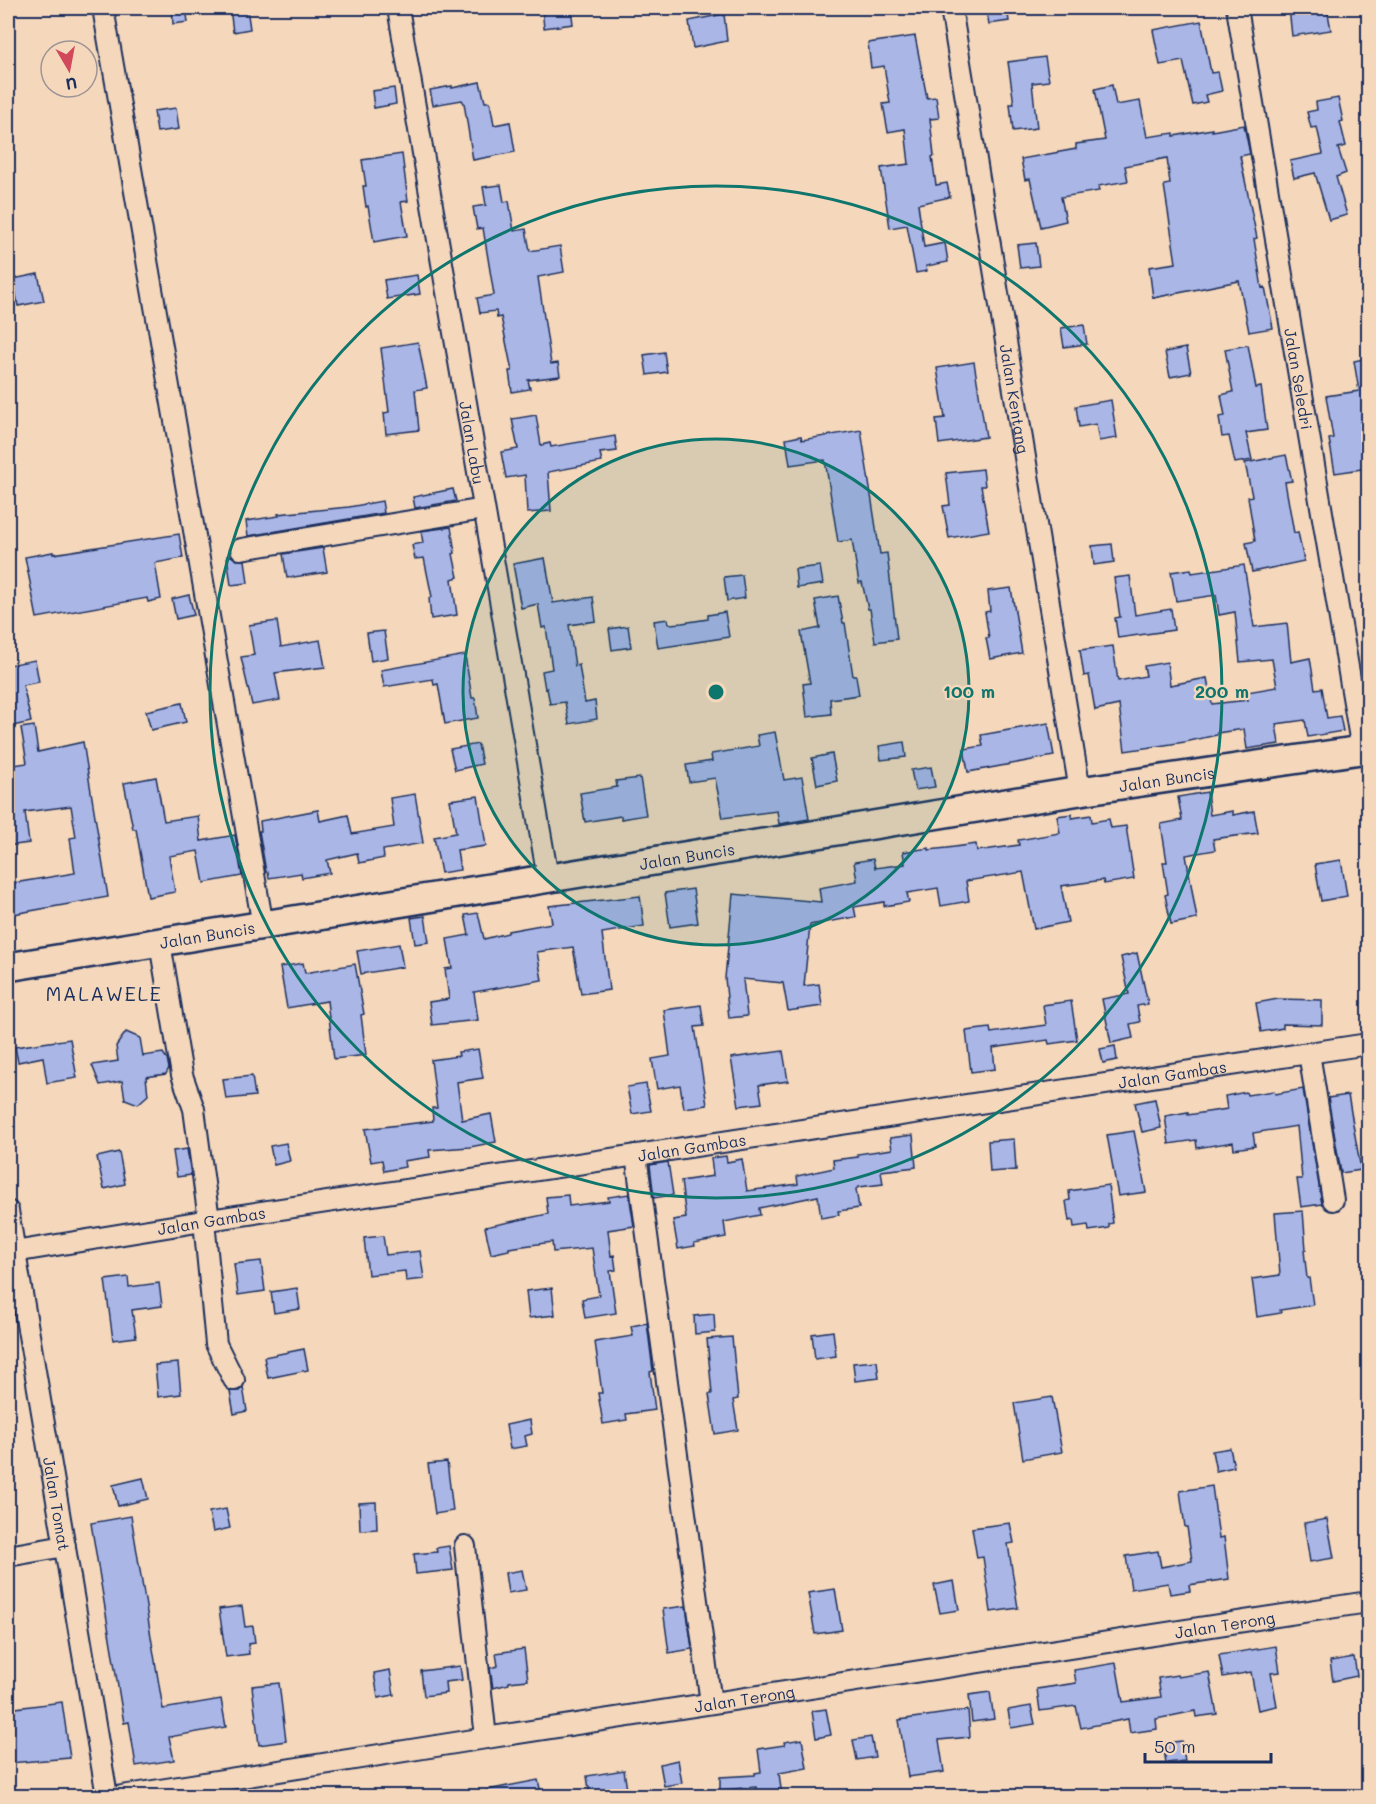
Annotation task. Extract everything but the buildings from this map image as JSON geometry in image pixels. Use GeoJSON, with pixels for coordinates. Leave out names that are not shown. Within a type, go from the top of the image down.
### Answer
{"type":"FeatureCollection","features":[{"type":"Feature","properties":{"kind":"street"},"geometry":{"type":"LineString","coordinates":[[103,8],[262,926]]}},
{"type":"Feature","properties":{"kind":"street","name":"Jalan Labu"},"geometry":{"type":"LineString","coordinates":[[398,8],[548,878]]}},
{"type":"Feature","properties":{"kind":"street","name":"Jalan Kentang"},"geometry":{"type":"LineString","coordinates":[[951,8],[1080,791]]}},
{"type":"Feature","properties":{"kind":"street","name":"Jalan Seledri"},"geometry":{"type":"LineString","coordinates":[[1237,8],[1365,750]]}},
{"type":"Feature","properties":{"kind":"street"},"geometry":{"type":"LineString","coordinates":[[241,549],[484,509]]}},
{"type":"Feature","properties":{"kind":"street","name":"Jalan Buncis"},"geometry":{"type":"LineString","coordinates":[[8,967],[1080,791],[1365,750]]}},
{"type":"Feature","properties":{"kind":"street"},"geometry":{"type":"LineString","coordinates":[[160,942],[182,1075],[194,1109],[207,1221],[216,1344],[234,1380]]}},
{"type":"Feature","properties":{"kind":"street","name":"Jalan Gambas"},"geometry":{"type":"LineString","coordinates":[[14,1252],[1368,1044]]}},
{"type":"Feature","properties":{"kind":"street"},"geometry":{"type":"LineString","coordinates":[[1309,1053],[1333,1200]]}},
{"type":"Feature","properties":{"kind":"street"},"geometry":{"type":"LineString","coordinates":[[636,1155],[711,1703]]}},
{"type":"Feature","properties":{"kind":"street","name":"Jalan Tomat"},"geometry":{"type":"LineString","coordinates":[[8,1211],[107,1797]]}},
{"type":"Feature","properties":{"kind":"street"},"geometry":{"type":"LineString","coordinates":[[8,1556],[65,1546]]}},
{"type":"Feature","properties":{"kind":"street"},"geometry":{"type":"LineString","coordinates":[[465,1546],[486,1737]]}},
{"type":"Feature","properties":{"kind":"street","name":"Jalan Terong"},"geometry":{"type":"LineString","coordinates":[[122,1797],[486,1737],[1368,1602]]}},
{"type":"Feature","properties":{"kind":"district","name":"MALAWELE"},"geometry":{"type":"Point","coordinates":[104,993]}}]}
